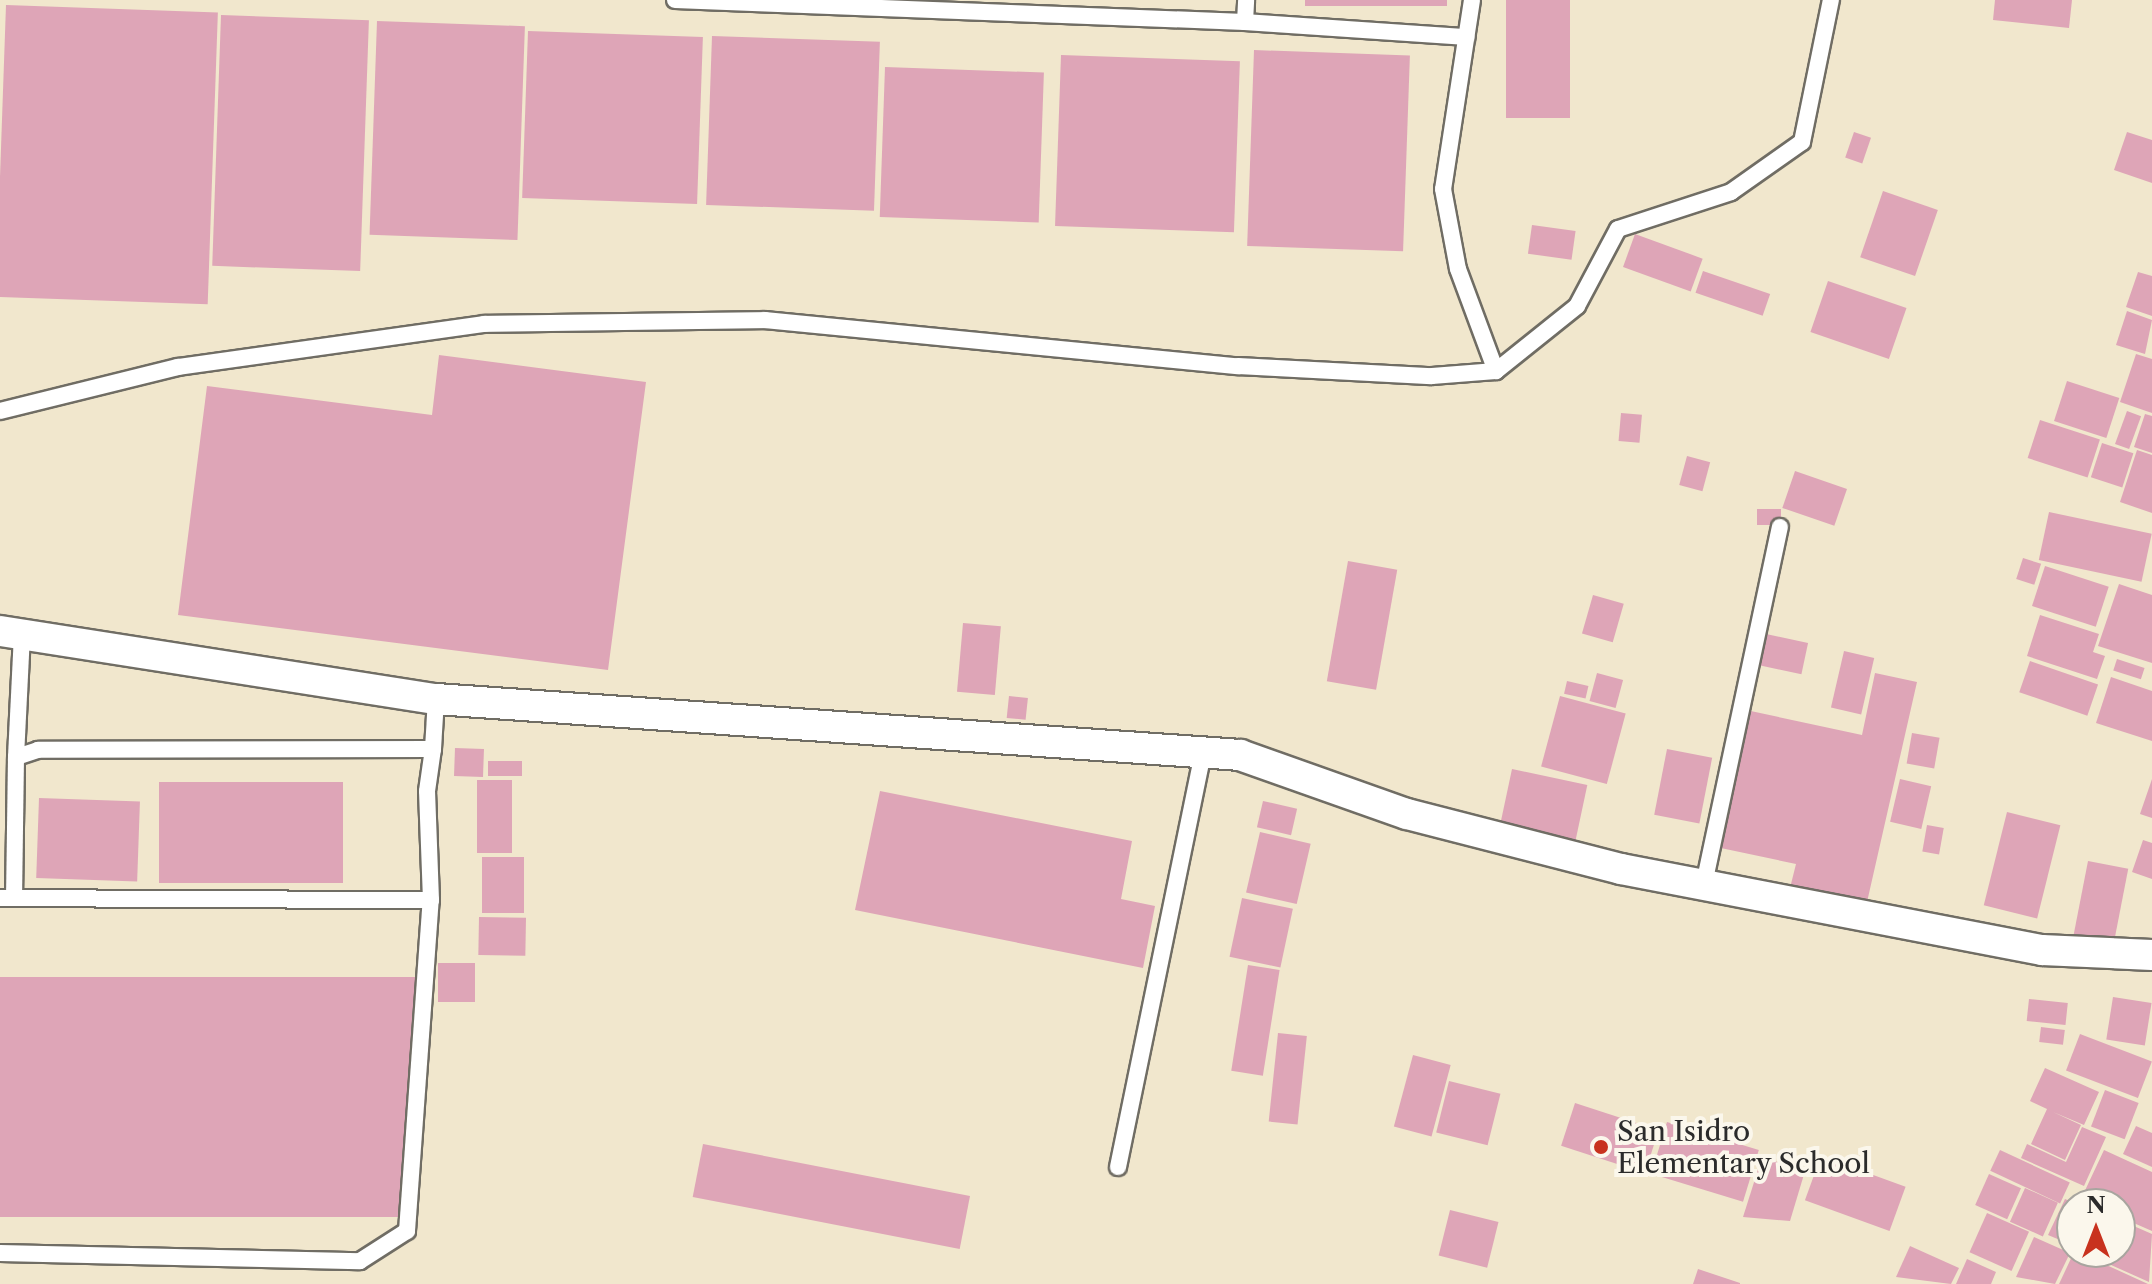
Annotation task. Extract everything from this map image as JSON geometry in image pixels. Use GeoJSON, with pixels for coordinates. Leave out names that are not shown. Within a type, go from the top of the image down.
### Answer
{"type":"FeatureCollection","features":[{"type":"Feature","properties":{"kind":"street"},"geometry":{"type":"LineString","coordinates":[[11,633],[436,699],[1203,753],[1301,771],[1407,814],[1515,844],[2042,950],[2152,955]]}},
{"type":"Feature","properties":{"kind":"lane"},"geometry":{"type":"LineString","coordinates":[[675,0],[1245,22],[1466,37]]}},
{"type":"Feature","properties":{"kind":"lane"},"geometry":{"type":"LineString","coordinates":[[1245,22],[1246,0]]}},
{"type":"Feature","properties":{"kind":"lane"},"geometry":{"type":"LineString","coordinates":[[1472,0],[1443,189],[1458,269],[1496,371]]}},
{"type":"Feature","properties":{"kind":"lane"},"geometry":{"type":"LineString","coordinates":[[0,411],[178,367],[484,324],[765,320],[1238,366],[1432,376],[1496,371],[1577,306],[1618,229],[1731,192],[1802,142],[1831,0]]}},
{"type":"Feature","properties":{"kind":"lane"},"geometry":{"type":"LineString","coordinates":[[1704,884],[1780,527]]}},
{"type":"Feature","properties":{"kind":"lane"},"geometry":{"type":"LineString","coordinates":[[11,633],[16,757],[7,898],[431,900]]}},
{"type":"Feature","properties":{"kind":"lane"},"geometry":{"type":"LineString","coordinates":[[0,1253],[360,1261],[407,1231],[431,900],[427,791],[436,699]]}},
{"type":"Feature","properties":{"kind":"lane"},"geometry":{"type":"LineString","coordinates":[[16,757],[38,750],[433,749]]}},
{"type":"Feature","properties":{"kind":"lane"},"geometry":{"type":"LineString","coordinates":[[1118,1167],[1203,753]]}},
{"type":"Feature","properties":{"kind":"building"},"geometry":{"type":"Polygon","coordinates":[[[1305,0],[1447,0],[1447,6],[1305,6],[1305,0]]]}},
{"type":"Feature","properties":{"kind":"building"},"geometry":{"type":"Polygon","coordinates":[[[1506,0],[1570,0],[1570,118],[1506,118],[1506,0]]]}},
{"type":"Feature","properties":{"kind":"building"},"geometry":{"type":"Polygon","coordinates":[[[1995,0],[2072,0],[2069,28],[1993,20],[1995,0]]]}},
{"type":"Feature","properties":{"kind":"building"},"geometry":{"type":"Polygon","coordinates":[[[6,5],[218,12],[208,304],[0,297],[0,177],[6,5]]]}},
{"type":"Feature","properties":{"kind":"building"},"geometry":{"type":"Polygon","coordinates":[[[221,15],[369,20],[360,271],[212,266],[221,15]]]}},
{"type":"Feature","properties":{"kind":"building"},"geometry":{"type":"Polygon","coordinates":[[[377,21],[525,26],[517,240],[370,235],[377,21]]]}},
{"type":"Feature","properties":{"kind":"building"},"geometry":{"type":"Polygon","coordinates":[[[528,31],[703,37],[697,204],[522,198],[528,31]]]}},
{"type":"Feature","properties":{"kind":"building"},"geometry":{"type":"Polygon","coordinates":[[[712,36],[880,42],[874,211],[706,205],[712,36]]]}},
{"type":"Feature","properties":{"kind":"building"},"geometry":{"type":"Polygon","coordinates":[[[1254,50],[1410,55],[1403,251],[1247,246],[1254,50]]]}},
{"type":"Feature","properties":{"kind":"building"},"geometry":{"type":"Polygon","coordinates":[[[1061,55],[1240,61],[1234,232],[1055,226],[1061,55]]]}},
{"type":"Feature","properties":{"kind":"building"},"geometry":{"type":"Polygon","coordinates":[[[885,67],[1044,73],[1039,222],[880,217],[885,67]]]}},
{"type":"Feature","properties":{"kind":"building"},"geometry":{"type":"Polygon","coordinates":[[[1854,132],[1871,138],[1862,163],[1845,158],[1854,132]]]}},
{"type":"Feature","properties":{"kind":"building"},"geometry":{"type":"Polygon","coordinates":[[[2127,132],[2152,140],[2152,183],[2114,170],[2127,132]]]}},
{"type":"Feature","properties":{"kind":"building"},"geometry":{"type":"Polygon","coordinates":[[[1883,191],[1938,210],[1915,276],[1860,257],[1883,191]]]}},
{"type":"Feature","properties":{"kind":"building"},"geometry":{"type":"Polygon","coordinates":[[[1532,225],[1576,231],[1572,260],[1528,254],[1532,225]]]}},
{"type":"Feature","properties":{"kind":"building"},"geometry":{"type":"Polygon","coordinates":[[[1635,234],[1703,259],[1691,292],[1623,267],[1635,234]]]}},
{"type":"Feature","properties":{"kind":"building"},"geometry":{"type":"Polygon","coordinates":[[[1703,271],[1770,294],[1763,316],[1696,293],[1703,271]]]}},
{"type":"Feature","properties":{"kind":"building"},"geometry":{"type":"Polygon","coordinates":[[[2138,272],[2152,276],[2152,316],[2126,307],[2138,272]]]}},
{"type":"Feature","properties":{"kind":"building"},"geometry":{"type":"Polygon","coordinates":[[[1828,281],[1906,308],[1889,359],[1810,332],[1828,281]]]}},
{"type":"Feature","properties":{"kind":"building"},"geometry":{"type":"Polygon","coordinates":[[[2127,311],[2152,320],[2145,354],[2116,345],[2127,311]]]}},
{"type":"Feature","properties":{"kind":"building"},"geometry":{"type":"Polygon","coordinates":[[[2136,354],[2152,359],[2152,413],[2120,402],[2136,354]]]}},
{"type":"Feature","properties":{"kind":"building"},"geometry":{"type":"Polygon","coordinates":[[[439,355],[646,382],[608,670],[178,615],[207,386],[432,415],[439,355]]]}},
{"type":"Feature","properties":{"kind":"building"},"geometry":{"type":"Polygon","coordinates":[[[2067,381],[2119,398],[2106,438],[2054,421],[2067,381]]]}},
{"type":"Feature","properties":{"kind":"building"},"geometry":{"type":"Polygon","coordinates":[[[2127,411],[2141,416],[2129,449],[2115,444],[2127,411]]]}},
{"type":"Feature","properties":{"kind":"building"},"geometry":{"type":"Polygon","coordinates":[[[1621,413],[1642,415],[1639,443],[1619,441],[1621,413]]]}},
{"type":"Feature","properties":{"kind":"building"},"geometry":{"type":"Polygon","coordinates":[[[2145,414],[2152,416],[2152,453],[2134,447],[2145,414]]]}},
{"type":"Feature","properties":{"kind":"building"},"geometry":{"type":"Polygon","coordinates":[[[2040,420],[2100,439],[2088,478],[2028,458],[2040,420]]]}},
{"type":"Feature","properties":{"kind":"building"},"geometry":{"type":"Polygon","coordinates":[[[2102,443],[2133,453],[2122,487],[2091,477],[2102,443]]]}},
{"type":"Feature","properties":{"kind":"building"},"geometry":{"type":"Polygon","coordinates":[[[2137,450],[2152,455],[2152,513],[2120,502],[2137,450]]]}},
{"type":"Feature","properties":{"kind":"building"},"geometry":{"type":"Polygon","coordinates":[[[1687,456],[1710,462],[1702,491],[1679,485],[1687,456]]]}},
{"type":"Feature","properties":{"kind":"building"},"geometry":{"type":"Polygon","coordinates":[[[1795,471],[1847,489],[1834,526],[1782,508],[1795,471]]]}},
{"type":"Feature","properties":{"kind":"building"},"geometry":{"type":"Polygon","coordinates":[[[1757,509],[1781,509],[1781,525],[1757,525],[1757,509]]]}},
{"type":"Feature","properties":{"kind":"building"},"geometry":{"type":"Polygon","coordinates":[[[2049,512],[2152,534],[2142,582],[2039,560],[2049,512]]]}},
{"type":"Feature","properties":{"kind":"building"},"geometry":{"type":"Polygon","coordinates":[[[2023,558],[2041,564],[2034,585],[2016,579],[2023,558]]]}},
{"type":"Feature","properties":{"kind":"building"},"geometry":{"type":"Polygon","coordinates":[[[1348,561],[1397,570],[1376,690],[1327,681],[1348,561]]]}},
{"type":"Feature","properties":{"kind":"building"},"geometry":{"type":"Polygon","coordinates":[[[2045,566],[2109,587],[2096,627],[2032,606],[2045,566]]]}},
{"type":"Feature","properties":{"kind":"building"},"geometry":{"type":"Polygon","coordinates":[[[2119,584],[2152,595],[2152,663],[2098,646],[2119,584]]]}},
{"type":"Feature","properties":{"kind":"building"},"geometry":{"type":"Polygon","coordinates":[[[1593,595],[1624,604],[1613,642],[1582,633],[1593,595]]]}},
{"type":"Feature","properties":{"kind":"building"},"geometry":{"type":"Polygon","coordinates":[[[2040,615],[2099,634],[2093,652],[2105,656],[2097,679],[2027,656],[2040,615]]]}},
{"type":"Feature","properties":{"kind":"building"},"geometry":{"type":"Polygon","coordinates":[[[963,623],[1001,626],[995,695],[957,692],[963,623]]]}},
{"type":"Feature","properties":{"kind":"building"},"geometry":{"type":"Polygon","coordinates":[[[1766,634],[1808,643],[1801,674],[1759,665],[1766,634]]]}},
{"type":"Feature","properties":{"kind":"building"},"geometry":{"type":"Polygon","coordinates":[[[1844,651],[1874,658],[1861,714],[1831,708],[1844,651]]]}},
{"type":"Feature","properties":{"kind":"building"},"geometry":{"type":"Polygon","coordinates":[[[2117,659],[2145,668],[2141,679],[2113,670],[2117,659]]]}},
{"type":"Feature","properties":{"kind":"building"},"geometry":{"type":"Polygon","coordinates":[[[2030,661],[2098,684],[2087,716],[2019,692],[2030,661]]]}},
{"type":"Feature","properties":{"kind":"building"},"geometry":{"type":"Polygon","coordinates":[[[1597,673],[1623,680],[1616,708],[1589,701],[1597,673]]]}},
{"type":"Feature","properties":{"kind":"building"},"geometry":{"type":"Polygon","coordinates":[[[1875,673],[1917,682],[1865,911],[1788,896],[1796,864],[1716,847],[1746,710],[1862,735],[1875,673]]]}},
{"type":"Feature","properties":{"kind":"building"},"geometry":{"type":"Polygon","coordinates":[[[2111,677],[2152,691],[2152,741],[2096,723],[2111,677]]]}},
{"type":"Feature","properties":{"kind":"building"},"geometry":{"type":"Polygon","coordinates":[[[1567,681],[1588,686],[1586,699],[1564,694],[1567,681]]]}},
{"type":"Feature","properties":{"kind":"building"},"geometry":{"type":"Polygon","coordinates":[[[1009,696],[1028,698],[1026,720],[1007,718],[1009,696]]]}},
{"type":"Feature","properties":{"kind":"building"},"geometry":{"type":"Polygon","coordinates":[[[1560,696],[1626,714],[1607,784],[1541,767],[1560,696]]]}},
{"type":"Feature","properties":{"kind":"building"},"geometry":{"type":"Polygon","coordinates":[[[1912,733],[1940,738],[1934,768],[1907,764],[1912,733]]]}},
{"type":"Feature","properties":{"kind":"building"},"geometry":{"type":"Polygon","coordinates":[[[455,748],[484,749],[483,777],[454,776],[455,748]]]}},
{"type":"Feature","properties":{"kind":"building"},"geometry":{"type":"Polygon","coordinates":[[[1667,749],[1712,758],[1699,824],[1654,815],[1667,749]]]}},
{"type":"Feature","properties":{"kind":"building"},"geometry":{"type":"Polygon","coordinates":[[[488,761],[522,761],[522,776],[488,776],[488,761]]]}},
{"type":"Feature","properties":{"kind":"building"},"geometry":{"type":"Polygon","coordinates":[[[1512,769],[1587,785],[1575,844],[1500,828],[1512,769]]]}},
{"type":"Feature","properties":{"kind":"building"},"geometry":{"type":"Polygon","coordinates":[[[1900,779],[1931,786],[1921,829],[1890,822],[1900,779]]]}},
{"type":"Feature","properties":{"kind":"building"},"geometry":{"type":"Polygon","coordinates":[[[2152,779],[2152,818],[2140,814],[2152,779]]]}},
{"type":"Feature","properties":{"kind":"building"},"geometry":{"type":"Polygon","coordinates":[[[477,780],[512,780],[512,853],[477,853],[477,780]]]}},
{"type":"Feature","properties":{"kind":"building"},"geometry":{"type":"Polygon","coordinates":[[[159,782],[343,782],[343,883],[159,883],[159,782]]]}},
{"type":"Feature","properties":{"kind":"building"},"geometry":{"type":"Polygon","coordinates":[[[880,791],[1132,841],[1121,899],[1155,906],[1143,968],[855,910],[880,791]]]}},
{"type":"Feature","properties":{"kind":"building"},"geometry":{"type":"Polygon","coordinates":[[[39,798],[140,802],[137,881],[36,878],[39,798]]]}},
{"type":"Feature","properties":{"kind":"building"},"geometry":{"type":"Polygon","coordinates":[[[1263,801],[1297,809],[1291,835],[1257,827],[1263,801]]]}},
{"type":"Feature","properties":{"kind":"building"},"geometry":{"type":"Polygon","coordinates":[[[2007,812],[2060,825],[2037,918],[1984,905],[2007,812]]]}},
{"type":"Feature","properties":{"kind":"building"},"geometry":{"type":"Polygon","coordinates":[[[1927,825],[1944,828],[1939,855],[1922,852],[1927,825]]]}},
{"type":"Feature","properties":{"kind":"building"},"geometry":{"type":"Polygon","coordinates":[[[1260,832],[1311,844],[1297,904],[1246,892],[1260,832]]]}},
{"type":"Feature","properties":{"kind":"building"},"geometry":{"type":"Polygon","coordinates":[[[2143,840],[2152,843],[2152,879],[2132,872],[2143,840]]]}},
{"type":"Feature","properties":{"kind":"building"},"geometry":{"type":"Polygon","coordinates":[[[482,857],[524,857],[524,913],[482,913],[482,857]]]}},
{"type":"Feature","properties":{"kind":"building"},"geometry":{"type":"Polygon","coordinates":[[[2088,861],[2128,869],[2113,946],[2073,939],[2088,861]]]}},
{"type":"Feature","properties":{"kind":"building"},"geometry":{"type":"Polygon","coordinates":[[[1242,898],[1293,909],[1280,968],[1230,957],[1242,898]]]}},
{"type":"Feature","properties":{"kind":"building"},"geometry":{"type":"Polygon","coordinates":[[[479,917],[526,918],[525,956],[478,955],[479,917]]]}},
{"type":"Feature","properties":{"kind":"building"},"geometry":{"type":"Polygon","coordinates":[[[438,963],[475,963],[475,1002],[438,1002],[438,963]]]}},
{"type":"Feature","properties":{"kind":"building"},"geometry":{"type":"Polygon","coordinates":[[[1248,965],[1280,970],[1263,1076],[1231,1071],[1248,965]]]}},
{"type":"Feature","properties":{"kind":"building"},"geometry":{"type":"Polygon","coordinates":[[[0,977],[416,977],[416,1217],[0,1217],[0,977]]]}},
{"type":"Feature","properties":{"kind":"building"},"geometry":{"type":"Polygon","coordinates":[[[2113,997],[2152,1003],[2145,1046],[2106,1039],[2113,997]]]}},
{"type":"Feature","properties":{"kind":"building"},"geometry":{"type":"Polygon","coordinates":[[[2029,999],[2068,1003],[2065,1025],[2027,1021],[2029,999]]]}},
{"type":"Feature","properties":{"kind":"building"},"geometry":{"type":"Polygon","coordinates":[[[2041,1027],[2065,1030],[2063,1045],[2039,1042],[2041,1027]]]}},
{"type":"Feature","properties":{"kind":"building"},"geometry":{"type":"Polygon","coordinates":[[[1278,1033],[1307,1036],[1298,1125],[1269,1122],[1278,1033]]]}},
{"type":"Feature","properties":{"kind":"building"},"geometry":{"type":"Polygon","coordinates":[[[2080,1034],[2152,1062],[2138,1098],[2066,1070],[2080,1034]]]}},
{"type":"Feature","properties":{"kind":"building"},"geometry":{"type":"Polygon","coordinates":[[[1413,1055],[1451,1065],[1432,1137],[1394,1126],[1413,1055]]]}},
{"type":"Feature","properties":{"kind":"building"},"geometry":{"type":"Polygon","coordinates":[[[2045,1068],[2099,1092],[2084,1125],[2053,1112],[2081,1125],[2065,1160],[2031,1144],[2047,1109],[2030,1101],[2045,1068]]]}},
{"type":"Feature","properties":{"kind":"building"},"geometry":{"type":"Polygon","coordinates":[[[1449,1081],[1500,1094],[1488,1145],[1436,1132],[1449,1081]]]}},
{"type":"Feature","properties":{"kind":"building"},"geometry":{"type":"Polygon","coordinates":[[[2105,1090],[2139,1103],[2125,1139],[2091,1126],[2105,1090]]]}},
{"type":"Feature","properties":{"kind":"building"},"geometry":{"type":"Polygon","coordinates":[[[1575,1103],[1659,1130],[1645,1173],[1561,1146],[1575,1103]]]}},
{"type":"Feature","properties":{"kind":"building"},"geometry":{"type":"Polygon","coordinates":[[[1667,1122],[1759,1150],[1743,1202],[1651,1174],[1667,1122]]]}},
{"type":"Feature","properties":{"kind":"building"},"geometry":{"type":"Polygon","coordinates":[[[2136,1126],[2152,1133],[2152,1167],[2123,1154],[2136,1126]]]}},
{"type":"Feature","properties":{"kind":"building"},"geometry":{"type":"Polygon","coordinates":[[[2082,1127],[2106,1137],[2084,1186],[2021,1158],[2027,1144],[2066,1162],[2082,1127]]]}},
{"type":"Feature","properties":{"kind":"building"},"geometry":{"type":"Polygon","coordinates":[[[703,1144],[970,1196],[960,1249],[693,1197],[703,1144]]]}},
{"type":"Feature","properties":{"kind":"building"},"geometry":{"type":"Polygon","coordinates":[[[2000,1150],[2070,1183],[2067,1188],[2056,1188],[2056,1201],[1990,1171],[2000,1150]]]}},
{"type":"Feature","properties":{"kind":"building"},"geometry":{"type":"Polygon","coordinates":[[[2104,1150],[2152,1172],[2152,1231],[2136,1224],[2136,1188],[2086,1188],[2104,1150]]]}},
{"type":"Feature","properties":{"kind":"building"},"geometry":{"type":"Polygon","coordinates":[[[1821,1156],[1906,1187],[1889,1231],[1805,1200],[1821,1156]]]}},
{"type":"Feature","properties":{"kind":"building"},"geometry":{"type":"Polygon","coordinates":[[[1762,1157],[1805,1171],[1790,1221],[1743,1217],[1762,1157]]]}},
{"type":"Feature","properties":{"kind":"building"},"geometry":{"type":"Polygon","coordinates":[[[1989,1174],[2021,1188],[2007,1219],[1975,1205],[1989,1174]]]}},
{"type":"Feature","properties":{"kind":"building"},"geometry":{"type":"Polygon","coordinates":[[[2025,1188],[2056,1202],[2043,1236],[2010,1222],[2025,1188]]]}},
{"type":"Feature","properties":{"kind":"building"},"geometry":{"type":"Polygon","coordinates":[[[1450,1210],[1499,1222],[1487,1268],[1439,1256],[1450,1210]]]}},
{"type":"Feature","properties":{"kind":"building"},"geometry":{"type":"Polygon","coordinates":[[[1987,1213],[2029,1232],[2012,1271],[1970,1252],[1987,1213]]]}},
{"type":"Feature","properties":{"kind":"building"},"geometry":{"type":"Polygon","coordinates":[[[2056,1218],[2056,1238],[2048,1235],[2056,1218]]]}},
{"type":"Feature","properties":{"kind":"building"},"geometry":{"type":"Polygon","coordinates":[[[2136,1227],[2152,1234],[2149,1282],[2118,1268],[2136,1268],[2136,1227]]]}},
{"type":"Feature","properties":{"kind":"building"},"geometry":{"type":"Polygon","coordinates":[[[2034,1237],[2056,1247],[2056,1268],[2063,1268],[2055,1284],[2016,1277],[2034,1237]]]}},
{"type":"Feature","properties":{"kind":"building"},"geometry":{"type":"Polygon","coordinates":[[[1910,1246],[1959,1268],[1951,1284],[1896,1277],[1910,1246]]]}},
{"type":"Feature","properties":{"kind":"building"},"geometry":{"type":"Polygon","coordinates":[[[1967,1259],[1996,1272],[1991,1284],[1956,1284],[1967,1259]]]}},
{"type":"Feature","properties":{"kind":"building"},"geometry":{"type":"Polygon","coordinates":[[[2066,1268],[2113,1268],[2148,1284],[2059,1284],[2066,1268]]]}},
{"type":"Feature","properties":{"kind":"building"},"geometry":{"type":"Polygon","coordinates":[[[1698,1269],[1740,1283],[1740,1284],[1693,1284],[1698,1269]]]}},
{"type":"Feature","properties":{"kind":"place","name":"San Isidro Elementary School"},"geometry":{"type":"Point","coordinates":[1601,1147]}}]}
